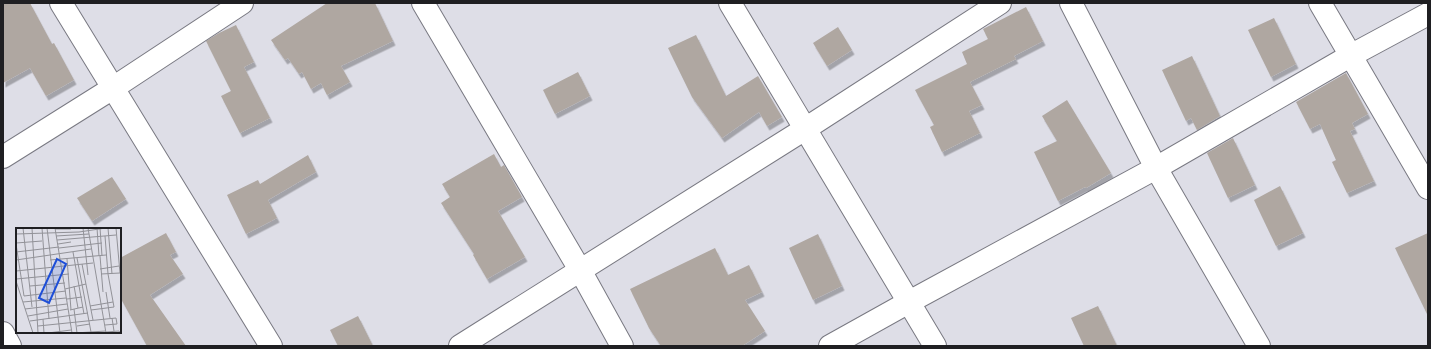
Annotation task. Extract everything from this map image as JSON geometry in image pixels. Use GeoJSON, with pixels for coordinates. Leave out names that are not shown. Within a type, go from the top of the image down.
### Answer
{"type":"FeatureCollection","features":[{"type":"Feature","properties":{"kind":"street"},"geometry":{"type":"LineString","coordinates":[[61,3],[271,346]]}},
{"type":"Feature","properties":{"kind":"street"},"geometry":{"type":"LineString","coordinates":[[3,157],[113,88],[242,3]]}},
{"type":"Feature","properties":{"kind":"street"},"geometry":{"type":"LineString","coordinates":[[423,3],[580,270],[622,346]]}},
{"type":"Feature","properties":{"kind":"street"},"geometry":{"type":"LineString","coordinates":[[730,3],[935,346]]}},
{"type":"Feature","properties":{"kind":"street"},"geometry":{"type":"LineString","coordinates":[[460,346],[805,129],[1000,3]]}},
{"type":"Feature","properties":{"kind":"street"},"geometry":{"type":"LineString","coordinates":[[1071,3],[1156,168],[1259,346]]}},
{"type":"Feature","properties":{"kind":"street"},"geometry":{"type":"LineString","coordinates":[[1320,3],[1428,188]]}},
{"type":"Feature","properties":{"kind":"street"},"geometry":{"type":"LineString","coordinates":[[830,346],[1156,168],[1350,56],[1428,14]]}},
{"type":"Feature","properties":{"kind":"street"},"geometry":{"type":"LineString","coordinates":[[3,333],[10,346]]}},
{"type":"Feature","properties":{"kind":"building"},"geometry":{"type":"Polygon","coordinates":[[[3,3],[30,3],[52,44],[54,43],[74,80],[46,96],[30,68],[3,83],[3,3]]]}},
{"type":"Feature","properties":{"kind":"building"},"geometry":{"type":"Polygon","coordinates":[[[327,3],[375,3],[393,41],[341,66],[350,82],[327,95],[321,83],[311,89],[302,72],[299,74],[288,58],[285,60],[271,40],[327,3]]]}},
{"type":"Feature","properties":{"kind":"building"},"geometry":{"type":"Polygon","coordinates":[[[1026,7],[1043,41],[1014,56],[1016,59],[970,82],[982,105],[969,111],[980,133],[942,152],[930,127],[934,125],[915,90],[967,64],[962,52],[988,39],[983,29],[1026,7]]]}},
{"type":"Feature","properties":{"kind":"building"},"geometry":{"type":"Polygon","coordinates":[[[1274,18],[1296,64],[1271,77],[1248,30],[1274,18]]]}},
{"type":"Feature","properties":{"kind":"building"},"geometry":{"type":"Polygon","coordinates":[[[236,25],[254,62],[244,67],[270,118],[240,133],[221,96],[231,91],[206,41],[236,25]]]}},
{"type":"Feature","properties":{"kind":"building"},"geometry":{"type":"Polygon","coordinates":[[[838,27],[852,50],[827,66],[813,43],[838,27]]]}},
{"type":"Feature","properties":{"kind":"building"},"geometry":{"type":"Polygon","coordinates":[[[696,35],[726,96],[758,76],[782,117],[767,126],[759,112],[722,138],[692,97],[668,48],[696,35]]]}},
{"type":"Feature","properties":{"kind":"building"},"geometry":{"type":"Polygon","coordinates":[[[1192,56],[1220,116],[1197,130],[1191,118],[1186,121],[1162,70],[1192,56]]]}},
{"type":"Feature","properties":{"kind":"building"},"geometry":{"type":"Polygon","coordinates":[[[578,72],[590,96],[555,114],[543,90],[578,72]]]}},
{"type":"Feature","properties":{"kind":"building"},"geometry":{"type":"Polygon","coordinates":[[[1346,73],[1368,114],[1352,123],[1355,129],[1350,131],[1374,181],[1347,193],[1332,162],[1336,160],[1320,124],[1310,129],[1296,102],[1346,73]]]}},
{"type":"Feature","properties":{"kind":"building"},"geometry":{"type":"Polygon","coordinates":[[[1067,100],[1111,173],[1086,188],[1085,187],[1058,201],[1034,152],[1057,141],[1042,116],[1067,100]]]}},
{"type":"Feature","properties":{"kind":"building"},"geometry":{"type":"Polygon","coordinates":[[[1233,138],[1255,185],[1228,198],[1207,153],[1233,138]]]}},
{"type":"Feature","properties":{"kind":"building"},"geometry":{"type":"Polygon","coordinates":[[[494,154],[501,167],[504,165],[522,197],[498,211],[525,257],[487,279],[473,255],[474,254],[441,203],[450,197],[442,184],[494,154]]]}},
{"type":"Feature","properties":{"kind":"building"},"geometry":{"type":"Polygon","coordinates":[[[308,155],[316,172],[268,200],[277,218],[246,234],[227,195],[258,180],[260,184],[308,155]]]}},
{"type":"Feature","properties":{"kind":"building"},"geometry":{"type":"Polygon","coordinates":[[[112,177],[126,199],[92,221],[77,198],[112,177]]]}},
{"type":"Feature","properties":{"kind":"building"},"geometry":{"type":"Polygon","coordinates":[[[1280,186],[1303,233],[1276,246],[1254,200],[1280,186]]]}},
{"type":"Feature","properties":{"kind":"building"},"geometry":{"type":"Polygon","coordinates":[[[166,233],[176,252],[170,255],[183,274],[150,295],[186,346],[147,346],[121,299],[121,257],[166,233]]]}},
{"type":"Feature","properties":{"kind":"building"},"geometry":{"type":"Polygon","coordinates":[[[1428,233],[1428,316],[1395,248],[1428,233]]]}},
{"type":"Feature","properties":{"kind":"building"},"geometry":{"type":"Polygon","coordinates":[[[818,234],[842,286],[813,300],[789,248],[818,234]]]}},
{"type":"Feature","properties":{"kind":"building"},"geometry":{"type":"Polygon","coordinates":[[[715,248],[728,275],[749,265],[762,292],[745,300],[765,331],[742,346],[661,346],[649,328],[630,289],[715,248]]]}},
{"type":"Feature","properties":{"kind":"building"},"geometry":{"type":"Polygon","coordinates":[[[1098,306],[1117,346],[1084,346],[1071,318],[1098,306]]]}},
{"type":"Feature","properties":{"kind":"building"},"geometry":{"type":"Polygon","coordinates":[[[358,316],[373,346],[338,346],[330,330],[358,316]]]}}]}
